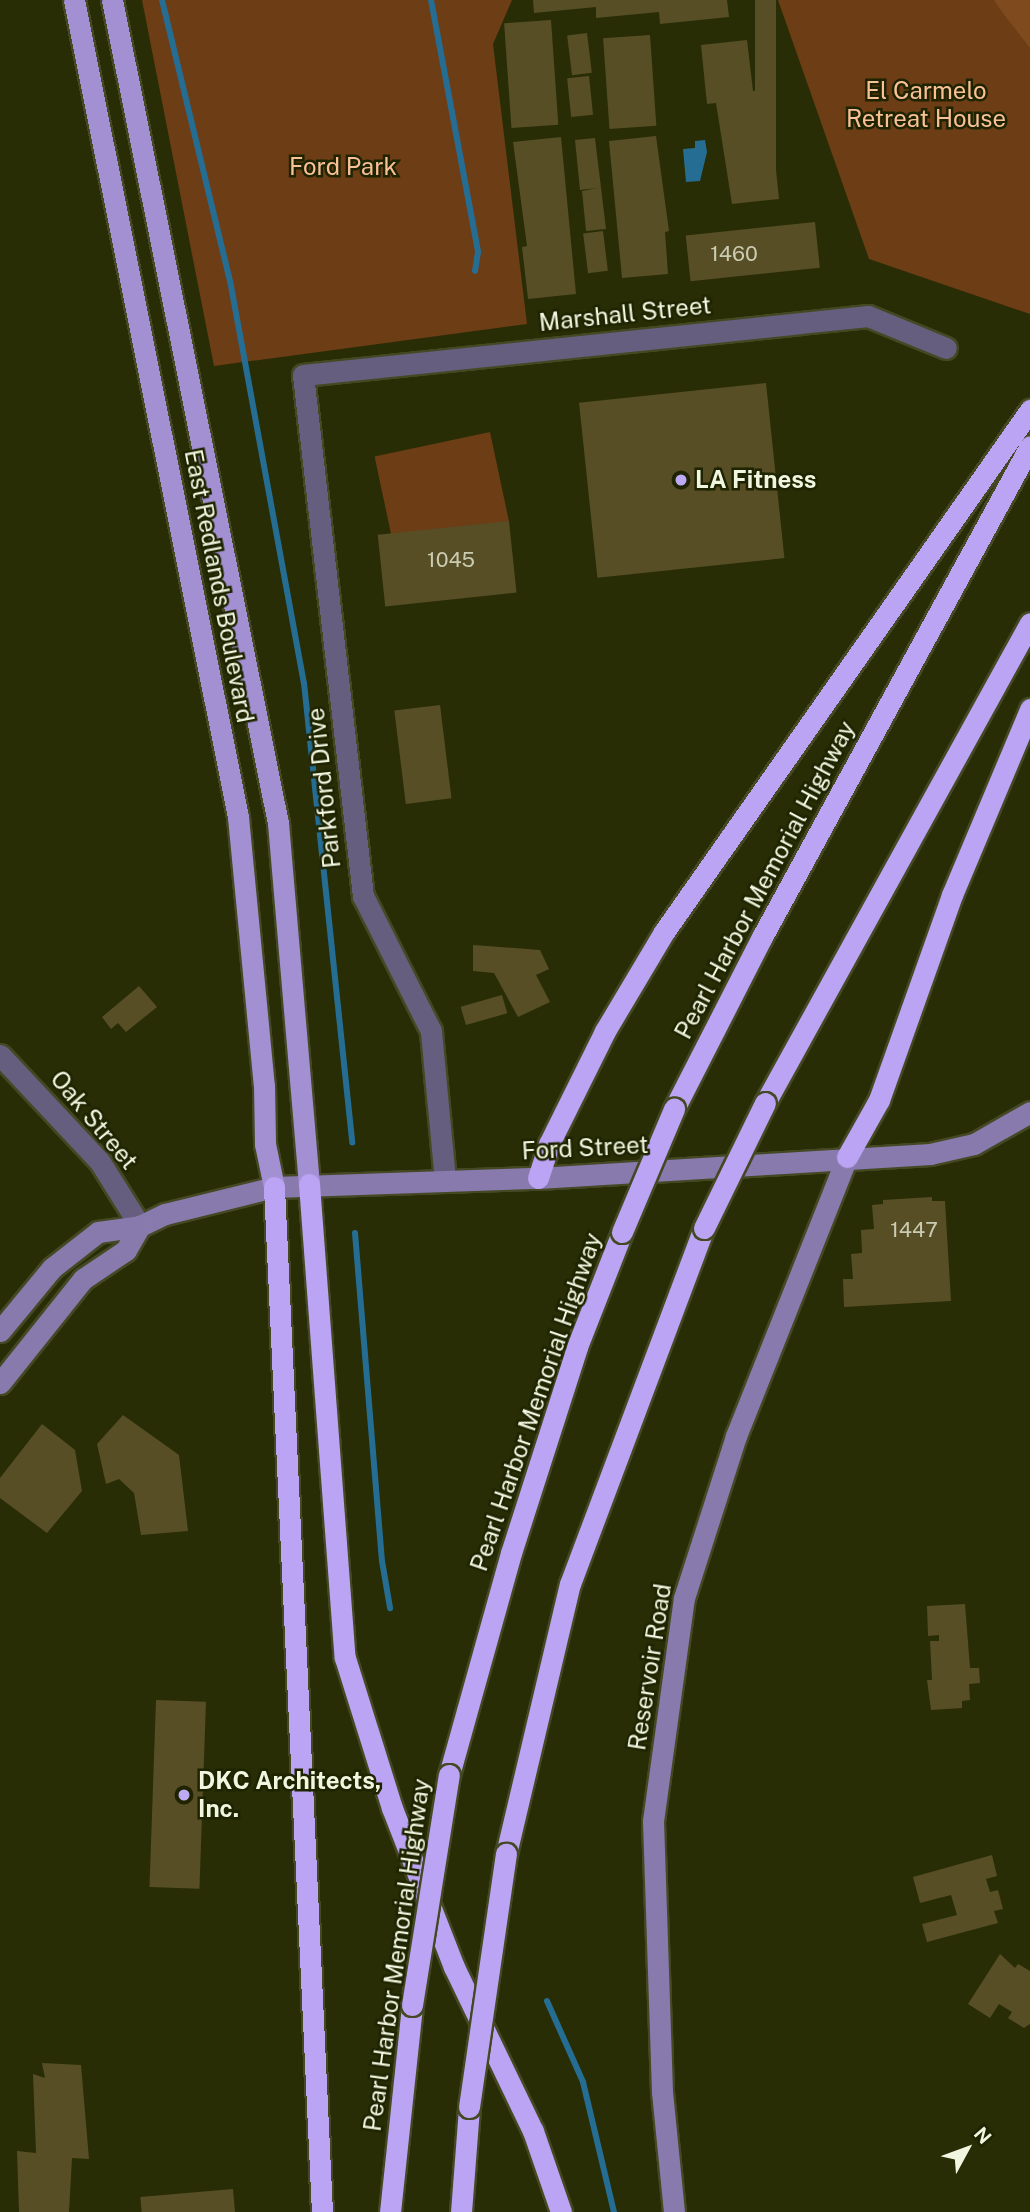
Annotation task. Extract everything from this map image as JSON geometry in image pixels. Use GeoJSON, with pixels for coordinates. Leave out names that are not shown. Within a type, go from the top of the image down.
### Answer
{"type":"FeatureCollection","features":[{"type":"Feature","properties":{"kind":"highway"},"geometry":{"type":"LineString","coordinates":[[538,1178],[549,1144],[605,1031],[664,932],[1030,410]]}},
{"type":"Feature","properties":{"kind":"highway","name":"Pearl Harbor Memorial Highway"},"geometry":{"type":"LineString","coordinates":[[390,2212],[412,2005],[449,1775],[511,1553],[578,1347],[622,1232],[674,1110],[769,925],[1030,446]]}},
{"type":"Feature","properties":{"kind":"highway"},"geometry":{"type":"LineString","coordinates":[[461,2212],[469,2107],[506,1854],[570,1584],[705,1228],[765,1103],[1030,623]]}},
{"type":"Feature","properties":{"kind":"highway"},"geometry":{"type":"LineString","coordinates":[[847,1157],[879,1100],[952,895],[1030,709]]}},
{"type":"Feature","properties":{"kind":"highway"},"geometry":{"type":"LineString","coordinates":[[309,1184],[345,1658],[392,1808],[444,1943],[533,2131],[561,2212]]}},
{"type":"Feature","properties":{"kind":"highway"},"geometry":{"type":"LineString","coordinates":[[274,1187],[322,2212]]}},
{"type":"Feature","properties":{"kind":"main road","name":"East Redlands Boulevard"},"geometry":{"type":"LineString","coordinates":[[74,0],[238,817],[264,1085],[265,1144],[274,1187]]}},
{"type":"Feature","properties":{"kind":"main road","name":"East Redlands Boulevard"},"geometry":{"type":"LineString","coordinates":[[112,0],[278,823],[309,1184]]}},
{"type":"Feature","properties":{"kind":"street","name":"Marshall Street"},"geometry":{"type":"LineString","coordinates":[[303,375],[868,316],[946,348]]}},
{"type":"Feature","properties":{"kind":"street","name":"Parkford Drive"},"geometry":{"type":"LineString","coordinates":[[303,375],[363,895],[431,1031],[445,1181]]}},
{"type":"Feature","properties":{"kind":"street","name":"Oak Street"},"geometry":{"type":"LineString","coordinates":[[0,1055],[100,1162],[140,1226]]}},
{"type":"Feature","properties":{"kind":"street","name":"Ford Street"},"geometry":{"type":"LineString","coordinates":[[0,1331],[52,1268],[98,1231],[140,1226],[164,1214],[274,1187],[538,1178],[930,1154],[974,1144],[1030,1112]]}},
{"type":"Feature","properties":{"kind":"street","name":"Reservoir Road"},"geometry":{"type":"LineString","coordinates":[[674,2212],[662,2092],[653,1821],[684,1598],[736,1436],[847,1157]]}},
{"type":"Feature","properties":{"kind":"street"},"geometry":{"type":"LineString","coordinates":[[0,1384],[83,1279],[126,1250],[140,1226]]}},
{"type":"Feature","properties":{"kind":"green space","name":"Ford Park"},"geometry":{"type":"Polygon","coordinates":[[[142,0],[512,0],[493,44],[527,324],[214,366],[142,0]]]}},
{"type":"Feature","properties":{"kind":"green space","name":"El Carmelo Retreat House"},"geometry":{"type":"Polygon","coordinates":[[[778,0],[1030,0],[1030,314],[869,259],[778,0]]]}},
{"type":"Feature","properties":{"kind":"green space"},"geometry":{"type":"Polygon","coordinates":[[[490,432],[509,521],[393,546],[375,457],[490,432]]]}},
{"type":"Feature","properties":{"kind":"shaded area"},"geometry":{"type":"Polygon","coordinates":[[[994,0],[1030,0],[1030,48],[1002,12],[994,0]]]}},
{"type":"Feature","properties":{"kind":"water"},"geometry":{"type":"Polygon","coordinates":[[[705,140],[707,152],[700,181],[686,182],[683,149],[695,148],[695,141],[705,140]]]}},
{"type":"Feature","properties":{"kind":"building"},"geometry":{"type":"Polygon","coordinates":[[[533,0],[727,0],[729,17],[660,24],[659,12],[596,18],[596,7],[534,13],[533,0]]]}},
{"type":"Feature","properties":{"kind":"building"},"geometry":{"type":"Polygon","coordinates":[[[755,0],[776,0],[776,191],[755,191],[755,0]]]}},
{"type":"Feature","properties":{"kind":"building"},"geometry":{"type":"Polygon","coordinates":[[[551,20],[558,125],[511,128],[504,23],[551,20]]]}},
{"type":"Feature","properties":{"kind":"building"},"geometry":{"type":"Polygon","coordinates":[[[587,33],[592,73],[572,75],[567,35],[587,33]]]}},
{"type":"Feature","properties":{"kind":"building"},"geometry":{"type":"Polygon","coordinates":[[[650,35],[656,126],[609,129],[603,38],[650,35]]]}},
{"type":"Feature","properties":{"kind":"building"},"geometry":{"type":"Polygon","coordinates":[[[747,40],[753,91],[762,90],[767,141],[773,141],[779,199],[732,204],[716,103],[707,104],[701,45],[747,40]]]}},
{"type":"Feature","properties":{"kind":"building"},"geometry":{"type":"Polygon","coordinates":[[[589,76],[593,115],[571,117],[567,78],[589,76]]]}},
{"type":"Feature","properties":{"kind":"building"},"geometry":{"type":"Polygon","coordinates":[[[656,136],[669,231],[665,232],[668,274],[622,278],[609,141],[656,136]]]}},
{"type":"Feature","properties":{"kind":"building"},"geometry":{"type":"Polygon","coordinates":[[[561,137],[576,294],[528,299],[522,247],[527,246],[513,142],[561,137]]]}},
{"type":"Feature","properties":{"kind":"building"},"geometry":{"type":"Polygon","coordinates":[[[595,138],[606,229],[586,231],[582,191],[598,188],[580,190],[575,140],[595,138]]]}},
{"type":"Feature","properties":{"kind":"building"},"geometry":{"type":"Polygon","coordinates":[[[815,222],[820,268],[691,281],[686,236],[815,222]]]}},
{"type":"Feature","properties":{"kind":"building"},"geometry":{"type":"Polygon","coordinates":[[[603,231],[608,271],[588,273],[583,233],[603,231]]]}},
{"type":"Feature","properties":{"kind":"building","name":"LA Fitness"},"geometry":{"type":"Polygon","coordinates":[[[766,383],[784,558],[597,578],[579,403],[766,383]]]}},
{"type":"Feature","properties":{"kind":"building"},"geometry":{"type":"Polygon","coordinates":[[[509,521],[517,593],[385,606],[378,535],[509,521]]]}},
{"type":"Feature","properties":{"kind":"building"},"geometry":{"type":"Polygon","coordinates":[[[440,705],[451,798],[406,804],[394,711],[440,705]]]}},
{"type":"Feature","properties":{"kind":"building"},"geometry":{"type":"Polygon","coordinates":[[[473,945],[540,950],[549,969],[536,975],[550,1002],[518,1017],[494,973],[473,971],[473,945]]]}},
{"type":"Feature","properties":{"kind":"building"},"geometry":{"type":"Polygon","coordinates":[[[139,986],[157,1007],[126,1032],[118,1023],[111,1029],[102,1017],[139,986]]]}},
{"type":"Feature","properties":{"kind":"building"},"geometry":{"type":"Polygon","coordinates":[[[502,995],[507,1013],[466,1025],[461,1007],[502,995]]]}},
{"type":"Feature","properties":{"kind":"building"},"geometry":{"type":"Polygon","coordinates":[[[932,1197],[932,1201],[945,1201],[951,1301],[844,1307],[843,1279],[853,1279],[851,1254],[862,1253],[861,1230],[874,1229],[872,1205],[883,1204],[883,1200],[932,1197]]]}},
{"type":"Feature","properties":{"kind":"building"},"geometry":{"type":"Polygon","coordinates":[[[123,1415],[179,1455],[188,1531],[141,1535],[134,1493],[119,1479],[106,1484],[97,1444],[123,1415]]]}},
{"type":"Feature","properties":{"kind":"building"},"geometry":{"type":"Polygon","coordinates":[[[42,1424],[75,1450],[82,1491],[47,1533],[0,1498],[0,1478],[42,1424]]]}},
{"type":"Feature","properties":{"kind":"building"},"geometry":{"type":"Polygon","coordinates":[[[965,1604],[970,1668],[979,1668],[980,1683],[969,1684],[970,1700],[962,1701],[962,1708],[931,1710],[927,1680],[932,1680],[930,1641],[939,1641],[939,1635],[928,1636],[927,1606],[965,1604]]]}},
{"type":"Feature","properties":{"kind":"building","name":"DKC Architects, Inc."},"geometry":{"type":"Polygon","coordinates":[[[156,1700],[206,1702],[199,1889],[149,1887],[156,1700]]]}},
{"type":"Feature","properties":{"kind":"building"},"geometry":{"type":"Polygon","coordinates":[[[992,1855],[997,1876],[986,1879],[990,1892],[998,1890],[1003,1909],[994,1911],[998,1923],[927,1942],[922,1924],[957,1915],[951,1895],[920,1903],[913,1877],[992,1855]]]}},
{"type":"Feature","properties":{"kind":"building"},"geometry":{"type":"Polygon","coordinates":[[[1000,1954],[1015,1968],[1018,1964],[1030,1971],[1030,2024],[1024,2028],[1008,2018],[1012,2012],[999,2004],[990,2018],[968,2004],[1000,1954]]]}},
{"type":"Feature","properties":{"kind":"building"},"geometry":{"type":"Polygon","coordinates":[[[42,2063],[81,2065],[89,2159],[72,2158],[69,2212],[19,2212],[17,2151],[36,2153],[33,2074],[45,2078],[42,2063]]]}},
{"type":"Feature","properties":{"kind":"building"},"geometry":{"type":"Polygon","coordinates":[[[233,2189],[235,2212],[142,2212],[140,2197],[233,2189]]]}},
{"type":"Feature","properties":{"kind":"waterway"},"geometry":{"type":"LineString","coordinates":[[162,0],[231,286],[304,683],[352,1143]]}},
{"type":"Feature","properties":{"kind":"waterway"},"geometry":{"type":"LineString","coordinates":[[431,0],[478,252],[475,271]]}},
{"type":"Feature","properties":{"kind":"waterway"},"geometry":{"type":"LineString","coordinates":[[355,1233],[382,1561],[390,1608]]}},
{"type":"Feature","properties":{"kind":"waterway"},"geometry":{"type":"LineString","coordinates":[[547,2001],[583,2082],[614,2212]]}},
{"type":"Feature","properties":{"kind":"place","name":"LA Fitness"},"geometry":{"type":"Point","coordinates":[681,480]}},
{"type":"Feature","properties":{"kind":"place","name":"DKC Architects, Inc."},"geometry":{"type":"Point","coordinates":[184,1795]}}]}
